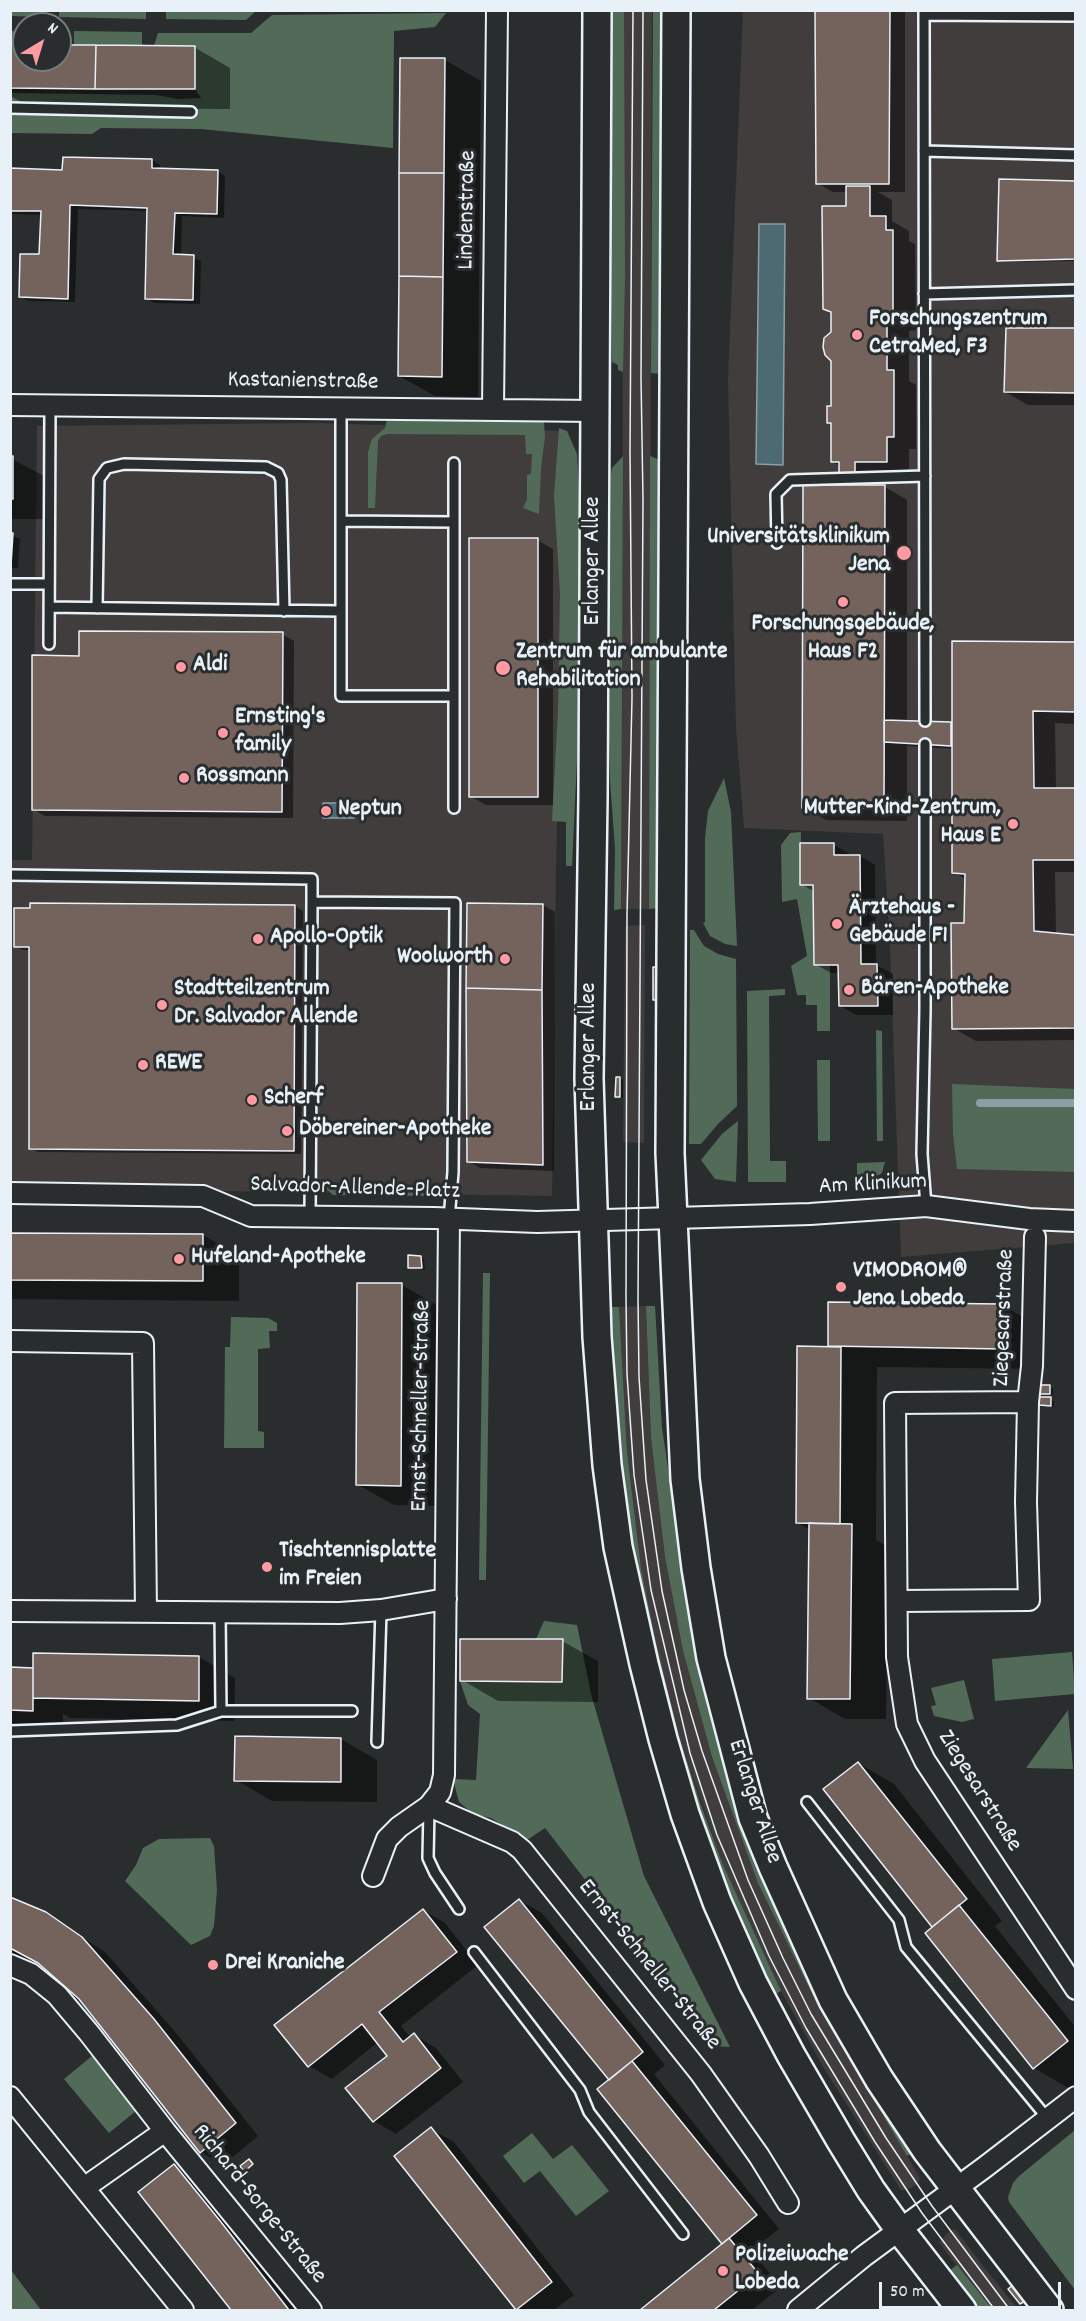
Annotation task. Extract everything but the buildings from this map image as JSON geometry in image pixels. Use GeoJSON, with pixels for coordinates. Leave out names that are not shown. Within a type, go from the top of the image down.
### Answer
{"type":"FeatureCollection","features":[{"type":"Feature","properties":{"kind":"main road","name":"Erlanger Allee"},"geometry":{"type":"LineString","coordinates":[[597,10],[596,411],[589,1066],[597,1337],[607,1465],[618,1547],[644,1664],[685,1814],[717,1902],[753,1983],[791,2055],[871,2190],[962,2310]]}},
{"type":"Feature","properties":{"kind":"main road","name":"Erlanger Allee"},"geometry":{"type":"LineString","coordinates":[[676,10],[670,1153],[685,1468],[696,1568],[711,1658],[753,1818],[833,2000],[879,2079],[955,2189],[1048,2310]]}},
{"type":"Feature","properties":{"kind":"street","name":"Lindenstraße"},"geometry":{"type":"LineString","coordinates":[[493,409],[497,10]]}},
{"type":"Feature","properties":{"kind":"street","name":"Kastanienstraße"},"geometry":{"type":"LineString","coordinates":[[10,405],[596,411]]}},
{"type":"Feature","properties":{"kind":"street","name":"Salvador-Allende-Platz"},"geometry":{"type":"LineString","coordinates":[[10,1192],[203,1196],[251,1216],[537,1222],[593,1220]]}},
{"type":"Feature","properties":{"kind":"street","name":"Am Klinikum"},"geometry":{"type":"LineString","coordinates":[[672,1218],[810,1214],[926,1206],[1029,1219],[1076,1221]]}},
{"type":"Feature","properties":{"kind":"street"},"geometry":{"type":"LineString","coordinates":[[593,1220],[672,1218]]}},
{"type":"Feature","properties":{"kind":"street","name":"Ernst-Schneller-Straße"},"geometry":{"type":"LineString","coordinates":[[373,1876],[387,1839],[399,1827],[429,1806],[440,1792],[444,1775],[450,1219]]}},
{"type":"Feature","properties":{"kind":"street","name":"Ziegesarstraße"},"geometry":{"type":"LineString","coordinates":[[898,1601],[1029,1600],[1026,1502],[1035,1237]]}},
{"type":"Feature","properties":{"kind":"street"},"geometry":{"type":"LineString","coordinates":[[10,1341],[143,1343],[146,1612]]}},
{"type":"Feature","properties":{"kind":"street","name":"Ziegesarstraße"},"geometry":{"type":"LineString","coordinates":[[1028,1402],[895,1402],[897,1657],[907,1724],[925,1761],[1076,1989]]}},
{"type":"Feature","properties":{"kind":"street"},"geometry":{"type":"LineString","coordinates":[[10,1611],[340,1613],[381,1610],[446,1599]]}},
{"type":"Feature","properties":{"kind":"street","name":"Ernst-Schneller-Straße"},"geometry":{"type":"LineString","coordinates":[[429,1806],[512,1842],[522,1850],[701,2074],[759,2156],[788,2203]]}},
{"type":"Feature","properties":{"kind":"street","name":"Richard-Sorge-Straße"},"geometry":{"type":"LineString","coordinates":[[10,1965],[31,1974],[57,1995],[311,2310]]}},
{"type":"Feature","properties":{"kind":"street"},"geometry":{"type":"LineString","coordinates":[[10,2097],[183,2310]]}},
{"type":"Feature","properties":{"kind":"street"},"geometry":{"type":"LineString","coordinates":[[798,2310],[899,2229],[1076,2097]]}},
{"type":"Feature","properties":{"kind":"street","name":"Richard-Sorge-Straße"},"geometry":{"type":"LineString","coordinates":[[84,2187],[165,2131]]}},
{"type":"Feature","properties":{"kind":"lane"},"geometry":{"type":"LineString","coordinates":[[925,721],[924,13],[1076,16]]}},
{"type":"Feature","properties":{"kind":"lane"},"geometry":{"type":"LineString","coordinates":[[10,108],[191,112]]}},
{"type":"Feature","properties":{"kind":"lane"},"geometry":{"type":"LineString","coordinates":[[924,151],[1076,155]]}},
{"type":"Feature","properties":{"kind":"lane"},"geometry":{"type":"LineString","coordinates":[[924,294],[1076,290]]}},
{"type":"Feature","properties":{"kind":"lane"},"geometry":{"type":"LineString","coordinates":[[49,644],[50,406]]}},
{"type":"Feature","properties":{"kind":"lane"},"geometry":{"type":"LineString","coordinates":[[341,409],[341,696],[454,696]]}},
{"type":"Feature","properties":{"kind":"lane"},"geometry":{"type":"LineString","coordinates":[[454,463],[454,808]]}},
{"type":"Feature","properties":{"kind":"lane"},"geometry":{"type":"LineString","coordinates":[[97,608],[99,479],[107,468],[124,464],[266,468],[278,473],[281,486],[284,611]]}},
{"type":"Feature","properties":{"kind":"lane"},"geometry":{"type":"LineString","coordinates":[[777,543],[776,494],[790,480],[925,476]]}},
{"type":"Feature","properties":{"kind":"lane"},"geometry":{"type":"LineString","coordinates":[[341,521],[454,522]]}},
{"type":"Feature","properties":{"kind":"lane"},"geometry":{"type":"LineString","coordinates":[[10,584],[49,584]]}},
{"type":"Feature","properties":{"kind":"lane"},"geometry":{"type":"LineString","coordinates":[[49,608],[341,611]]}},
{"type":"Feature","properties":{"kind":"lane"},"geometry":{"type":"LineString","coordinates":[[925,744],[925,1010],[922,1154],[926,1206]]}},
{"type":"Feature","properties":{"kind":"lane"},"geometry":{"type":"LineString","coordinates":[[10,875],[312,879],[310,1216]]}},
{"type":"Feature","properties":{"kind":"lane"},"geometry":{"type":"LineString","coordinates":[[312,902],[455,903],[454,1160],[450,1219]]}},
{"type":"Feature","properties":{"kind":"lane"},"geometry":{"type":"LineString","coordinates":[[377,1742],[381,1610]]}},
{"type":"Feature","properties":{"kind":"lane"},"geometry":{"type":"LineString","coordinates":[[220,1613],[221,1711]]}},
{"type":"Feature","properties":{"kind":"lane"},"geometry":{"type":"LineString","coordinates":[[10,1731],[177,1725],[221,1711],[352,1711]]}},
{"type":"Feature","properties":{"kind":"lane"},"geometry":{"type":"LineString","coordinates":[[807,1802],[899,1920],[906,1947],[1048,2119]]}},
{"type":"Feature","properties":{"kind":"lane"},"geometry":{"type":"LineString","coordinates":[[429,1806],[428,1858],[435,1873],[459,1909]]}},
{"type":"Feature","properties":{"kind":"lane"},"geometry":{"type":"LineString","coordinates":[[474,1952],[580,2090],[589,2112],[683,2234]]}},
{"type":"Feature","properties":{"kind":"shaded area"},"geometry":{"type":"Polygon","coordinates":[[[652,10],[649,909],[621,909],[624,11],[652,10]]]}},
{"type":"Feature","properties":{"kind":"shaded area","name":"Universitätsklinikum Jena"},"geometry":{"type":"Polygon","coordinates":[[[743,11],[1075,11],[1075,1361],[1074,1243],[901,1257],[890,945],[883,834],[744,828],[736,727],[728,379],[743,11]]]}},
{"type":"Feature","properties":{"kind":"shaded area"},"geometry":{"type":"Polygon","coordinates":[[[317,423],[567,431],[556,868],[552,1196],[11,1188],[10,860],[32,860],[37,426],[317,423]]]}},
{"type":"Feature","properties":{"kind":"shaded area"},"geometry":{"type":"Polygon","coordinates":[[[645,925],[644,1143],[623,1142],[625,926],[645,925]]]}},
{"type":"Feature","properties":{"kind":"shaded area"},"geometry":{"type":"Polygon","coordinates":[[[646,1306],[651,1438],[665,1557],[683,1651],[712,1757],[758,1883],[819,2008],[920,2178],[917,2184],[907,2190],[901,2190],[825,2070],[781,1991],[723,1865],[679,1736],[641,1568],[627,1452],[619,1307],[646,1306]]]}},
{"type":"Feature","properties":{"kind":"shaded area"},"geometry":{"type":"Polygon","coordinates":[[[955,2229],[1019,2310],[993,2310],[952,2260],[939,2242],[955,2229]]]}},
{"type":"Feature","properties":{"kind":"green space"},"geometry":{"type":"Polygon","coordinates":[[[11,10],[47,11],[12,12],[11,16],[11,10]]]}},
{"type":"Feature","properties":{"kind":"green space"},"geometry":{"type":"Polygon","coordinates":[[[166,10],[256,11],[246,20],[166,19],[166,10]]]}},
{"type":"Feature","properties":{"kind":"green space"},"geometry":{"type":"Polygon","coordinates":[[[624,10],[623,372],[618,370],[618,365],[612,362],[610,129],[613,11],[624,10]]]}},
{"type":"Feature","properties":{"kind":"green space"},"geometry":{"type":"Polygon","coordinates":[[[660,10],[661,374],[651,373],[653,11],[660,10]]]}},
{"type":"Feature","properties":{"kind":"green space"},"geometry":{"type":"Polygon","coordinates":[[[146,11],[146,19],[72,17],[72,12],[59,12],[146,11]]]}},
{"type":"Feature","properties":{"kind":"green space"},"geometry":{"type":"Polygon","coordinates":[[[446,13],[435,27],[394,31],[393,148],[201,129],[101,128],[92,134],[11,133],[11,93],[156,95],[179,99],[201,98],[195,89],[195,46],[154,46],[158,33],[251,33],[272,15],[446,13]]]}},
{"type":"Feature","properties":{"kind":"green space"},"geometry":{"type":"Polygon","coordinates":[[[74,31],[142,32],[142,45],[74,45],[74,31]]]}},
{"type":"Feature","properties":{"kind":"green space"},"geometry":{"type":"Polygon","coordinates":[[[387,420],[544,422],[545,437],[539,514],[523,508],[527,499],[527,475],[531,474],[532,454],[526,454],[525,435],[387,434],[381,436],[378,440],[375,508],[368,508],[368,452],[372,439],[385,428],[387,420]]]}},
{"type":"Feature","properties":{"kind":"green space"},"geometry":{"type":"Polygon","coordinates":[[[559,428],[567,431],[577,454],[581,530],[578,740],[572,866],[566,866],[566,822],[552,821],[558,710],[560,593],[554,496],[559,428]]]}},
{"type":"Feature","properties":{"kind":"green space"},"geometry":{"type":"Polygon","coordinates":[[[623,456],[621,909],[614,910],[615,849],[609,737],[611,475],[612,468],[623,456]]]}},
{"type":"Feature","properties":{"kind":"green space"},"geometry":{"type":"Polygon","coordinates":[[[650,456],[660,460],[663,469],[659,908],[649,909],[650,456]]]}},
{"type":"Feature","properties":{"kind":"green space"},"geometry":{"type":"Polygon","coordinates":[[[724,778],[731,812],[737,946],[725,944],[710,936],[703,923],[705,922],[705,838],[708,811],[724,778]]]}},
{"type":"Feature","properties":{"kind":"green space"},"geometry":{"type":"Polygon","coordinates":[[[801,832],[800,884],[813,885],[814,965],[830,965],[830,1031],[817,1031],[817,1005],[806,1005],[806,995],[797,995],[791,966],[807,956],[797,899],[782,902],[781,845],[790,833],[801,832]]]}},
{"type":"Feature","properties":{"kind":"green space"},"geometry":{"type":"Polygon","coordinates":[[[690,930],[694,930],[704,946],[718,954],[736,959],[737,1106],[701,1144],[689,1144],[690,930]]]}},
{"type":"Feature","properties":{"kind":"green space"},"geometry":{"type":"Polygon","coordinates":[[[785,989],[785,995],[769,996],[770,1161],[786,1161],[786,1182],[748,1182],[747,991],[785,989]]]}},
{"type":"Feature","properties":{"kind":"green space"},"geometry":{"type":"Polygon","coordinates":[[[876,1030],[882,1031],[883,1141],[877,1141],[876,1030]]]}},
{"type":"Feature","properties":{"kind":"green space"},"geometry":{"type":"Polygon","coordinates":[[[817,1060],[830,1060],[830,1141],[818,1141],[817,1060]]]}},
{"type":"Feature","properties":{"kind":"green space"},"geometry":{"type":"Polygon","coordinates":[[[952,1084],[1075,1089],[1075,1172],[957,1169],[953,1134],[952,1084]]]}},
{"type":"Feature","properties":{"kind":"green space"},"geometry":{"type":"Polygon","coordinates":[[[738,1121],[736,1182],[715,1179],[701,1160],[722,1134],[738,1121]]]}},
{"type":"Feature","properties":{"kind":"green space"},"geometry":{"type":"Polygon","coordinates":[[[885,1162],[882,1173],[871,1179],[857,1182],[857,1163],[885,1162]]]}},
{"type":"Feature","properties":{"kind":"green space"},"geometry":{"type":"Polygon","coordinates":[[[326,1188],[434,1189],[427,1196],[333,1195],[326,1188]]]}},
{"type":"Feature","properties":{"kind":"green space"},"geometry":{"type":"Polygon","coordinates":[[[483,1273],[490,1273],[486,1580],[479,1580],[483,1273]]]}},
{"type":"Feature","properties":{"kind":"green space"},"geometry":{"type":"Polygon","coordinates":[[[646,1306],[655,1306],[662,1428],[682,1561],[738,1802],[775,1906],[806,1972],[913,2153],[907,2156],[819,2008],[758,1883],[712,1757],[683,1651],[665,1557],[651,1438],[646,1306]]]}},
{"type":"Feature","properties":{"kind":"green space"},"geometry":{"type":"Polygon","coordinates":[[[608,1307],[619,1307],[627,1452],[641,1568],[655,1638],[679,1736],[701,1805],[723,1865],[781,1991],[771,1996],[724,1890],[677,1755],[631,1550],[621,1482],[608,1307]]]}},
{"type":"Feature","properties":{"kind":"green space"},"geometry":{"type":"Polygon","coordinates":[[[231,1317],[268,1318],[277,1323],[277,1331],[269,1331],[270,1348],[258,1349],[258,1431],[264,1432],[264,1448],[224,1448],[225,1347],[230,1347],[231,1317]]]}},
{"type":"Feature","properties":{"kind":"green space"},"geometry":{"type":"Polygon","coordinates":[[[544,1621],[577,1625],[591,1694],[644,1876],[730,2047],[714,2046],[545,1828],[527,1840],[491,1818],[473,1814],[459,1802],[453,1779],[476,1780],[480,1714],[468,1705],[460,1681],[562,1682],[536,1639],[544,1621]]]}},
{"type":"Feature","properties":{"kind":"green space"},"geometry":{"type":"Polygon","coordinates":[[[1072,1652],[1075,1694],[995,1701],[992,1659],[1072,1652]]]}},
{"type":"Feature","properties":{"kind":"green space"},"geometry":{"type":"Polygon","coordinates":[[[964,1680],[974,1719],[962,1722],[934,1716],[931,1706],[936,1705],[931,1688],[964,1680]]]}},
{"type":"Feature","properties":{"kind":"green space"},"geometry":{"type":"Polygon","coordinates":[[[1068,1710],[1073,1769],[1026,1768],[1068,1710]]]}},
{"type":"Feature","properties":{"kind":"green space"},"geometry":{"type":"Polygon","coordinates":[[[210,1838],[214,1846],[217,1890],[214,1926],[210,1936],[191,1945],[125,1881],[136,1865],[143,1848],[159,1839],[210,1838]]]}},
{"type":"Feature","properties":{"kind":"green space"},"geometry":{"type":"Polygon","coordinates":[[[92,2056],[137,2110],[109,2133],[64,2079],[92,2056]]]}},
{"type":"Feature","properties":{"kind":"green space"},"geometry":{"type":"Polygon","coordinates":[[[1075,2130],[1075,2290],[1009,2202],[1008,2197],[1018,2177],[1075,2130]]]}},
{"type":"Feature","properties":{"kind":"green space"},"geometry":{"type":"Polygon","coordinates":[[[532,2133],[553,2159],[572,2145],[609,2191],[576,2216],[540,2171],[524,2183],[503,2156],[532,2133]]]}},
{"type":"Feature","properties":{"kind":"green space"},"geometry":{"type":"Polygon","coordinates":[[[957,2265],[993,2310],[971,2310],[943,2275],[957,2265]]]}},
{"type":"Feature","properties":{"kind":"green space"},"geometry":{"type":"Polygon","coordinates":[[[11,2270],[41,2310],[11,2310],[11,2270]]]}},
{"type":"Feature","properties":{"kind":"water"},"geometry":{"type":"Polygon","coordinates":[[[759,224],[785,224],[783,465],[756,464],[759,224]]]}},
{"type":"Feature","properties":{"kind":"water"},"geometry":{"type":"Polygon","coordinates":[[[323,803],[354,803],[354,818],[323,818],[323,803]]]}},
{"type":"Feature","properties":{"kind":"waterway"},"geometry":{"type":"LineString","coordinates":[[980,1103],[1076,1103]]}},
{"type":"Feature","properties":{"kind":"tram line"},"geometry":{"type":"LineString","coordinates":[[633,10],[630,450],[632,698],[627,915],[626,1298],[627,1374],[634,1475],[651,1590],[690,1753],[717,1835],[769,1956],[806,2028],[875,2142],[922,2213],[995,2310]]}},
{"type":"Feature","properties":{"kind":"tram line"},"geometry":{"type":"LineString","coordinates":[[643,10],[641,378],[643,499],[638,1299],[639,1377],[646,1480],[662,1591],[684,1690],[702,1751],[748,1880],[783,1958],[811,2014],[886,2138],[932,2206],[1010,2310]]}},
{"type":"Feature","properties":{"kind":"place","name":"Forschungszentrum CetraMed, F3"},"geometry":{"type":"Point","coordinates":[857,335]}},
{"type":"Feature","properties":{"kind":"place","name":"Universitätsklinikum Jena"},"geometry":{"type":"Point","coordinates":[904,553]}},
{"type":"Feature","properties":{"kind":"place","name":"Forschungsgebäude, Haus F2"},"geometry":{"type":"Point","coordinates":[843,602]}},
{"type":"Feature","properties":{"kind":"place","name":"Aldi"},"geometry":{"type":"Point","coordinates":[181,667]}},
{"type":"Feature","properties":{"kind":"place","name":"Zentrum für ambulante Rehabilitation"},"geometry":{"type":"Point","coordinates":[503,668]}},
{"type":"Feature","properties":{"kind":"place","name":"Ernsting's family"},"geometry":{"type":"Point","coordinates":[223,733]}},
{"type":"Feature","properties":{"kind":"place","name":"Rossmann"},"geometry":{"type":"Point","coordinates":[184,778]}},
{"type":"Feature","properties":{"kind":"place","name":"Neptun"},"geometry":{"type":"Point","coordinates":[326,811]}},
{"type":"Feature","properties":{"kind":"place","name":"Mutter-Kind-Zentrum, Haus E"},"geometry":{"type":"Point","coordinates":[1013,824]}},
{"type":"Feature","properties":{"kind":"place","name":"Ärztehaus - Gebäude F1"},"geometry":{"type":"Point","coordinates":[837,924]}},
{"type":"Feature","properties":{"kind":"place","name":"Apollo-Optik"},"geometry":{"type":"Point","coordinates":[258,939]}},
{"type":"Feature","properties":{"kind":"place","name":"Woolworth"},"geometry":{"type":"Point","coordinates":[505,959]}},
{"type":"Feature","properties":{"kind":"place","name":"Bären-Apotheke"},"geometry":{"type":"Point","coordinates":[849,990]}},
{"type":"Feature","properties":{"kind":"place","name":"Stadtteilzentrum Dr. Salvador Allende"},"geometry":{"type":"Point","coordinates":[162,1005]}},
{"type":"Feature","properties":{"kind":"place","name":"REWE"},"geometry":{"type":"Point","coordinates":[143,1065]}},
{"type":"Feature","properties":{"kind":"place","name":"Scherf"},"geometry":{"type":"Point","coordinates":[252,1100]}},
{"type":"Feature","properties":{"kind":"place","name":"Döbereiner-Apotheke"},"geometry":{"type":"Point","coordinates":[287,1131]}},
{"type":"Feature","properties":{"kind":"place","name":"Hufeland-Apotheke"},"geometry":{"type":"Point","coordinates":[179,1259]}},
{"type":"Feature","properties":{"kind":"place","name":"VIMODROM® Jena Lobeda"},"geometry":{"type":"Point","coordinates":[841,1287]}},
{"type":"Feature","properties":{"kind":"place","name":"Tischtennisplatte im Freien"},"geometry":{"type":"Point","coordinates":[267,1567]}},
{"type":"Feature","properties":{"kind":"place","name":"Drei Kraniche"},"geometry":{"type":"Point","coordinates":[213,1965]}},
{"type":"Feature","properties":{"kind":"place","name":"Polizeiwache Lobeda"},"geometry":{"type":"Point","coordinates":[723,2271]}}]}
